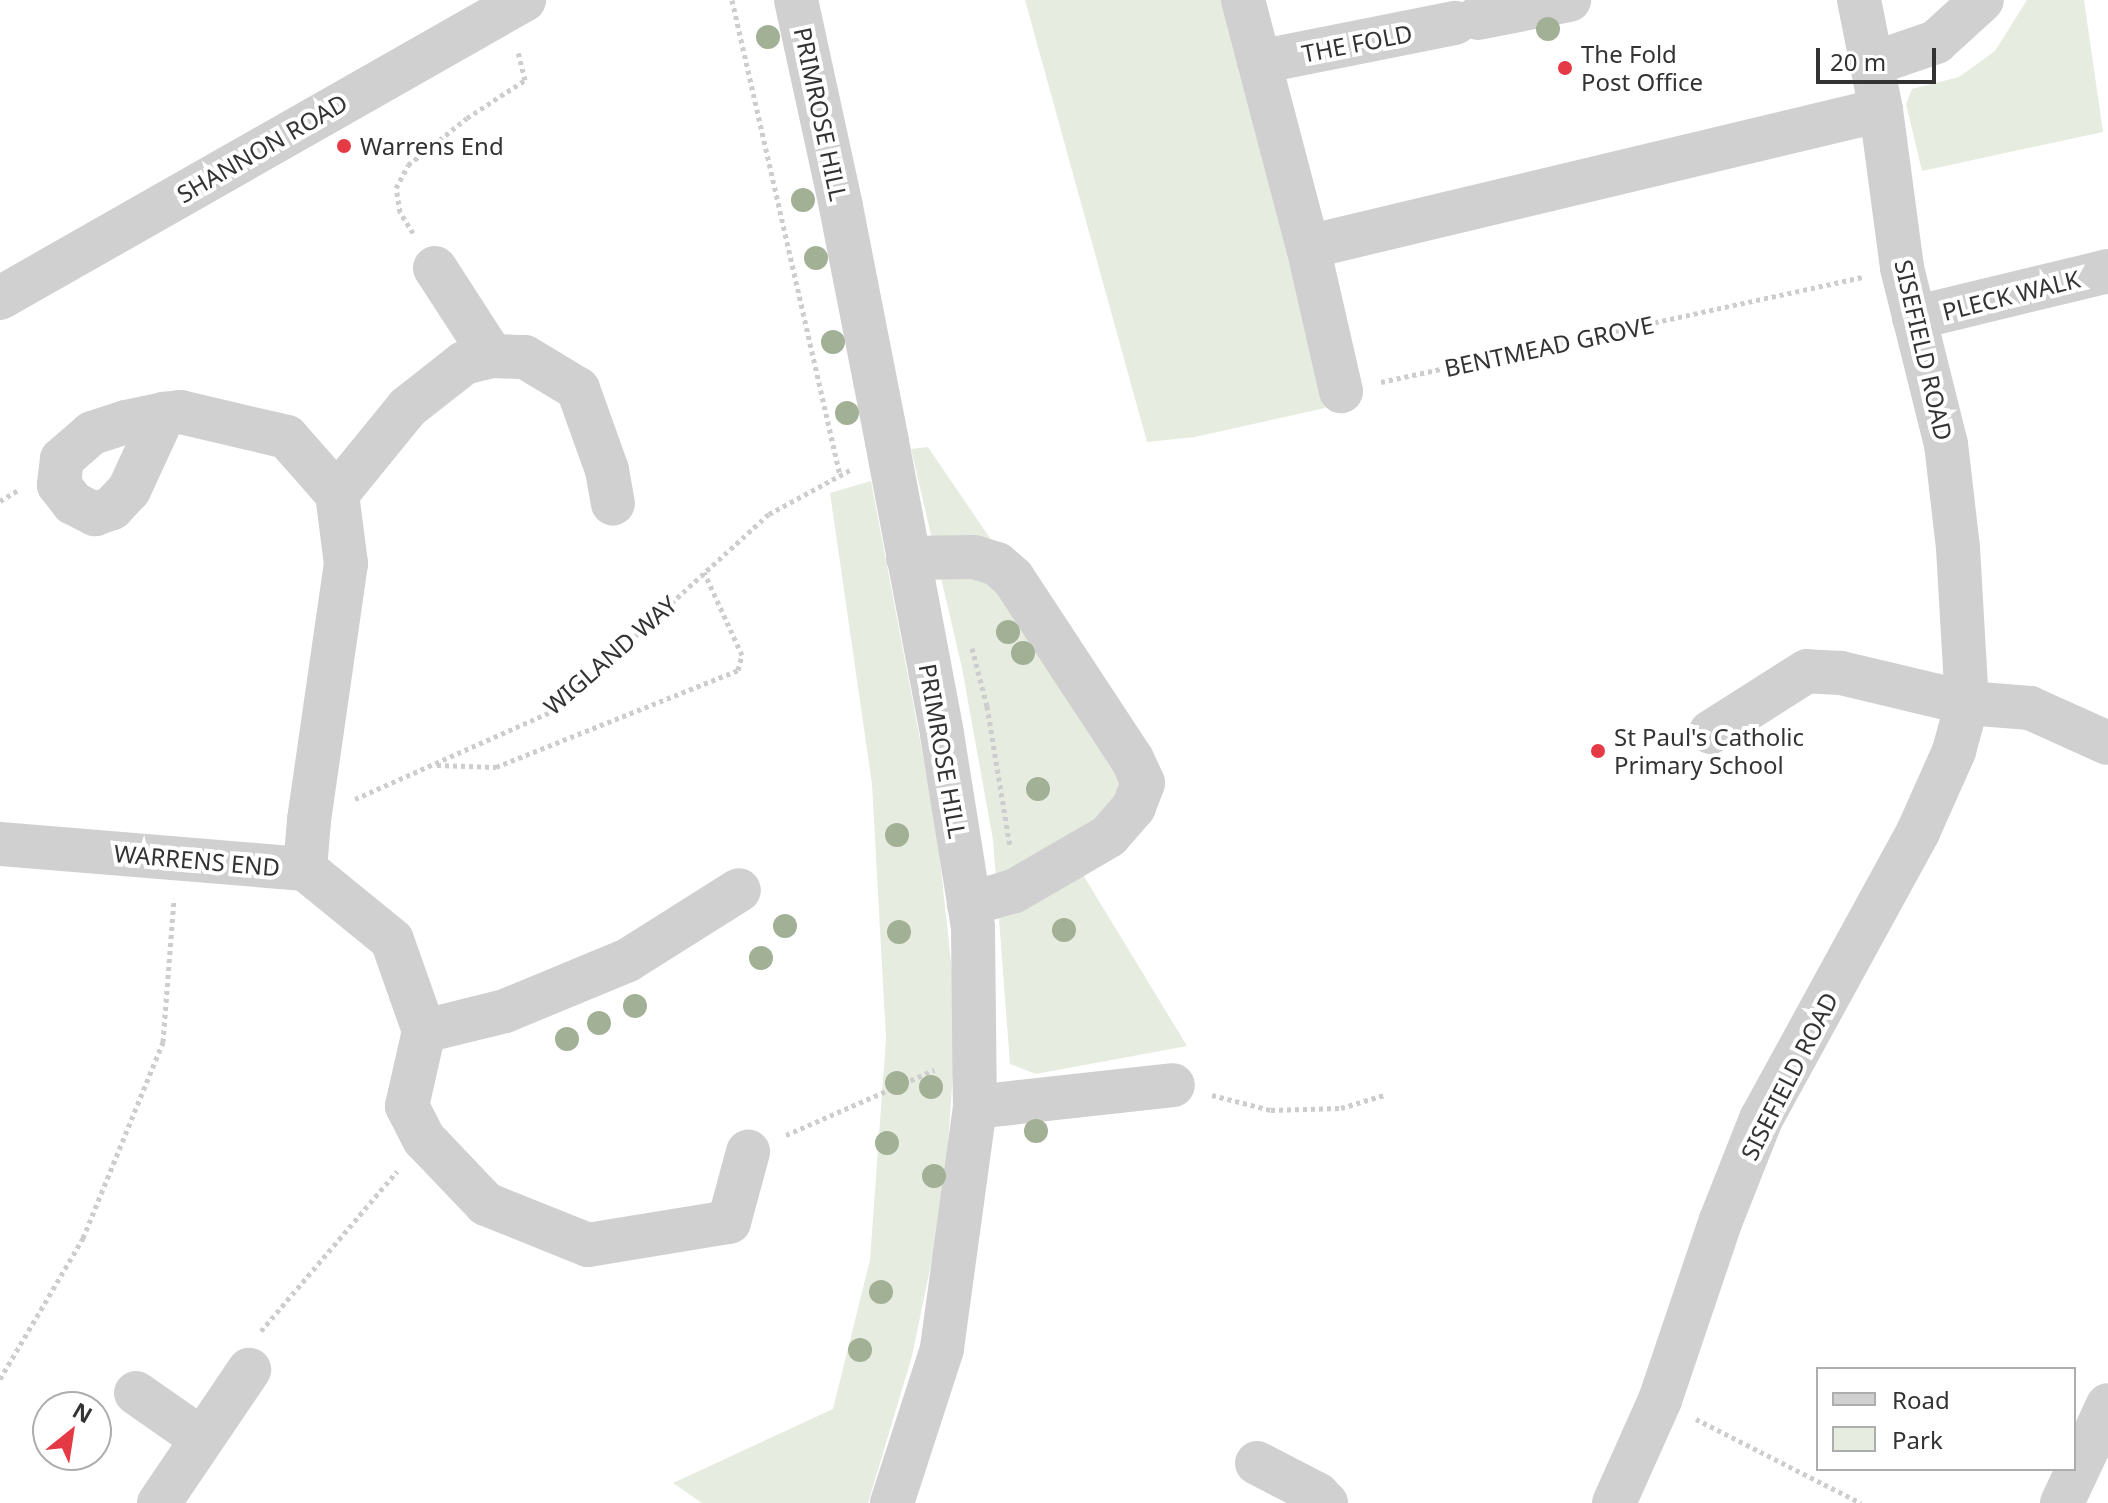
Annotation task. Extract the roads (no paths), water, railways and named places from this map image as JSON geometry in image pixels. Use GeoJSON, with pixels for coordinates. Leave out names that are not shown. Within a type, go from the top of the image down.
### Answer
{"type":"FeatureCollection","features":[{"type":"Feature","properties":{"kind":"street","name":"PRIMROSE HILL"},"geometry":{"type":"LineString","coordinates":[[796,0],[841,207],[889,456],[942,734],[973,927],[975,1107],[942,1349],[892,1503]]}},
{"type":"Feature","properties":{"kind":"street"},"geometry":{"type":"LineString","coordinates":[[1243,0],[1308,247],[1341,391]]}},
{"type":"Feature","properties":{"kind":"street","name":"THE FOLD"},"geometry":{"type":"LineString","coordinates":[[1259,62],[1569,0]]}},
{"type":"Feature","properties":{"kind":"street","name":"SISEFIELD ROAD"},"geometry":{"type":"LineString","coordinates":[[1614,1503],[1660,1400],[1721,1220],[1761,1119],[1918,832],[1954,751],[1967,703],[1958,548],[1946,444],[1902,268],[1881,110],[1859,0]]}},
{"type":"Feature","properties":{"kind":"street"},"geometry":{"type":"LineString","coordinates":[[1872,64],[1936,42],[1982,0]]}},
{"type":"Feature","properties":{"kind":"street","name":"SHANNON ROAD"},"geometry":{"type":"LineString","coordinates":[[0,298],[516,5]]}},
{"type":"Feature","properties":{"kind":"street"},"geometry":{"type":"LineString","coordinates":[[1308,247],[1881,110]]}},
{"type":"Feature","properties":{"kind":"street"},"geometry":{"type":"LineString","coordinates":[[435,268],[492,356]]}},
{"type":"Feature","properties":{"kind":"street","name":"PLECK WALK"},"geometry":{"type":"LineString","coordinates":[[1914,318],[2108,271]]}},
{"type":"Feature","properties":{"kind":"street"},"geometry":{"type":"LineString","coordinates":[[164,414],[180,412],[287,437],[337,494],[408,407],[464,363],[492,356],[525,357],[578,389],[607,470],[613,503]]}},
{"type":"Feature","properties":{"kind":"street","name":"WARRENS END"},"geometry":{"type":"LineString","coordinates":[[0,844],[305,869],[309,820],[346,564],[337,494]]}},
{"type":"Feature","properties":{"kind":"street"},"geometry":{"type":"LineString","coordinates":[[908,558],[974,557],[997,564],[1013,578],[1132,759],[1143,783],[1134,807],[1109,836],[1014,891],[969,904]]}},
{"type":"Feature","properties":{"kind":"street"},"geometry":{"type":"LineString","coordinates":[[1711,732],[1807,671],[1841,673],[1967,703],[2030,708],[2108,743]]}},
{"type":"Feature","properties":{"kind":"street"},"geometry":{"type":"LineString","coordinates":[[305,869],[392,940],[424,1031],[407,1106],[424,1139],[486,1204],[588,1245],[729,1222],[748,1152]]}},
{"type":"Feature","properties":{"kind":"street"},"geometry":{"type":"LineString","coordinates":[[424,1031],[505,1011],[628,960],[739,890]]}},
{"type":"Feature","properties":{"kind":"street"},"geometry":{"type":"LineString","coordinates":[[975,1107],[1173,1085]]}},
{"type":"Feature","properties":{"kind":"street"},"geometry":{"type":"LineString","coordinates":[[159,1503],[249,1370]]}},
{"type":"Feature","properties":{"kind":"street"},"geometry":{"type":"LineString","coordinates":[[136,1393],[202,1439]]}},
{"type":"Feature","properties":{"kind":"street"},"geometry":{"type":"LineString","coordinates":[[2062,1503],[2108,1405]]}},
{"type":"Feature","properties":{"kind":"street"},"geometry":{"type":"LineString","coordinates":[[1257,1463],[1317,1494],[1326,1503]]}},
{"type":"Feature","properties":{"kind":"place","name":"The Fold Post Office"},"geometry":{"type":"Point","coordinates":[1565,68]}},
{"type":"Feature","properties":{"kind":"place","name":"Warrens End"},"geometry":{"type":"Point","coordinates":[344,146]}},
{"type":"Feature","properties":{"kind":"place","name":"St Paul's Catholic Primary School"},"geometry":{"type":"Point","coordinates":[1598,751]}}]}
